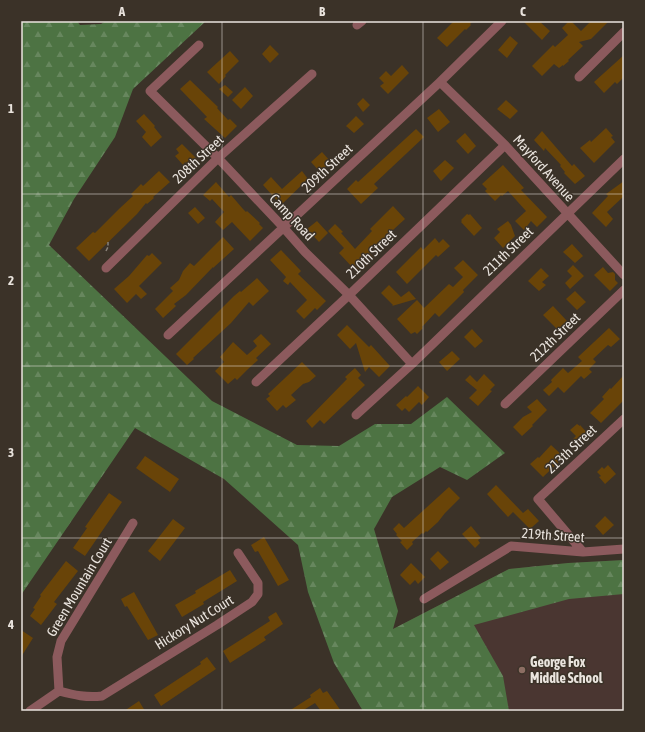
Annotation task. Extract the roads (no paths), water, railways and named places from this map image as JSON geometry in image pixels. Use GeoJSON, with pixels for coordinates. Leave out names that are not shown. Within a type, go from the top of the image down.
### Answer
{"type":"FeatureCollection","features":[{"type":"Feature","properties":{"kind":"street","name":"209th Street"},"geometry":{"type":"LineString","coordinates":[[168,335],[440,82],[502,21]]}},
{"type":"Feature","properties":{"kind":"street"},"geometry":{"type":"LineString","coordinates":[[579,77],[624,32]]}},
{"type":"Feature","properties":{"kind":"street","name":"Camp Road"},"geometry":{"type":"LineString","coordinates":[[199,45],[150,91],[218,158],[305,252],[349,295],[412,364]]}},
{"type":"Feature","properties":{"kind":"street","name":"208th Street"},"geometry":{"type":"LineString","coordinates":[[106,268],[218,158],[312,74]]}},
{"type":"Feature","properties":{"kind":"street","name":"Mayford Avenue"},"geometry":{"type":"LineString","coordinates":[[440,82],[505,145],[624,275]]}},
{"type":"Feature","properties":{"kind":"street","name":"210th Street"},"geometry":{"type":"LineString","coordinates":[[256,382],[505,145]]}},
{"type":"Feature","properties":{"kind":"street","name":"211th Street"},"geometry":{"type":"LineString","coordinates":[[356,415],[412,364],[624,159]]}},
{"type":"Feature","properties":{"kind":"street","name":"212th Street"},"geometry":{"type":"LineString","coordinates":[[505,404],[624,290]]}},
{"type":"Feature","properties":{"kind":"street","name":"213th Street"},"geometry":{"type":"LineString","coordinates":[[583,552],[538,499],[624,419]]}},
{"type":"Feature","properties":{"kind":"street","name":"Green Mountain Court"},"geometry":{"type":"LineString","coordinates":[[59,692],[57,657],[62,641],[133,522]]}},
{"type":"Feature","properties":{"kind":"street","name":"219th Street"},"geometry":{"type":"LineString","coordinates":[[424,599],[511,546],[583,552],[624,549]]}},
{"type":"Feature","properties":{"kind":"street","name":"Hickory Nut Court"},"geometry":{"type":"LineString","coordinates":[[59,692],[82,697],[102,696],[218,625],[252,602],[258,594],[258,584],[238,554]]}},
{"type":"Feature","properties":{"kind":"street"},"geometry":{"type":"LineString","coordinates":[[30,711],[59,692]]}},
{"type":"Feature","properties":{"kind":"place","name":"George Fox Middle School"},"geometry":{"type":"Point","coordinates":[522,670]}}]}
